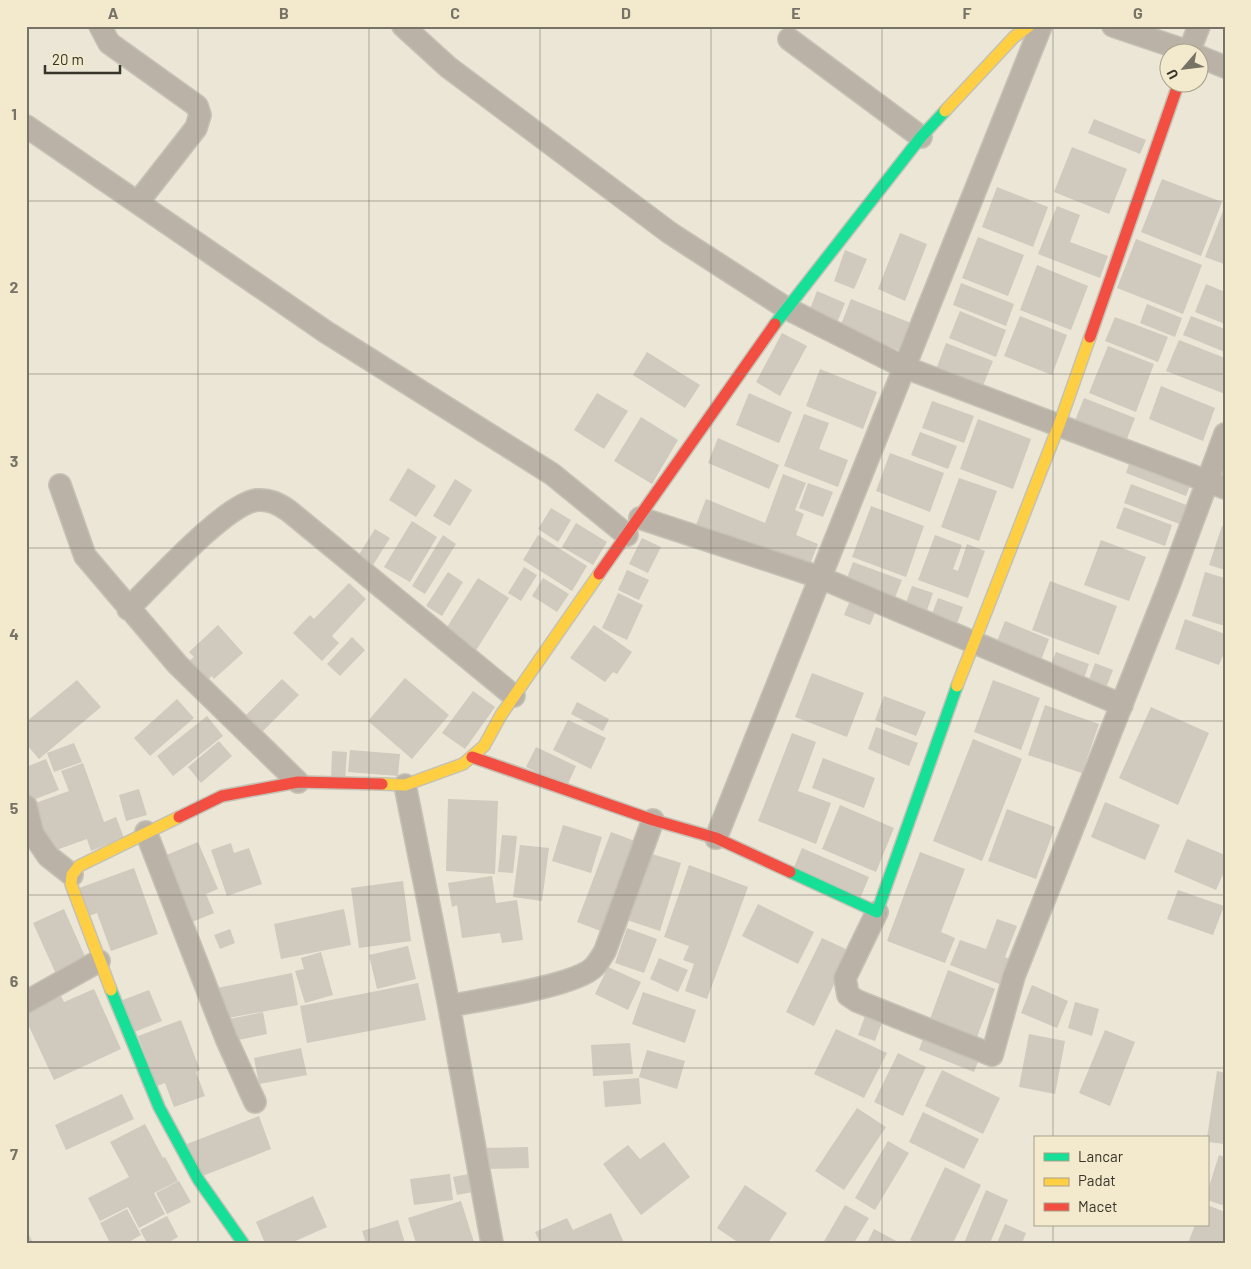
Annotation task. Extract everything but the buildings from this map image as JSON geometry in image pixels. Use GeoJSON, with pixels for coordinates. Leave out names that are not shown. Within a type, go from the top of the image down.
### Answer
{"type":"FeatureCollection","features":[{"type":"Feature","properties":{"kind":"street"},"geometry":{"type":"LineString","coordinates":[[100,26],[109,43],[197,106],[200,115],[196,128],[138,202]]}},
{"type":"Feature","properties":{"kind":"street"},"geometry":{"type":"LineString","coordinates":[[403,26],[448,67],[670,233],[786,308],[904,367],[1216,484]]}},
{"type":"Feature","properties":{"kind":"street"},"geometry":{"type":"LineString","coordinates":[[716,838],[819,576],[1041,26]]}},
{"type":"Feature","properties":{"kind":"street"},"geometry":{"type":"LineString","coordinates":[[1113,26],[1160,42]]}},
{"type":"Feature","properties":{"kind":"street"},"geometry":{"type":"LineString","coordinates":[[1193,42],[1198,26]]}},
{"type":"Feature","properties":{"kind":"street"},"geometry":{"type":"LineString","coordinates":[[243,1243],[198,1179],[159,1108],[99,961],[71,884],[72,875],[79,866],[222,796],[298,782],[405,785],[464,764],[472,757],[484,746],[514,696],[786,308],[921,137],[1017,30]]}},
{"type":"Feature","properties":{"kind":"street"},"geometry":{"type":"LineString","coordinates":[[790,39],[921,137]]}},
{"type":"Feature","properties":{"kind":"street"},"geometry":{"type":"LineString","coordinates":[[1208,60],[1225,67]]}},
{"type":"Feature","properties":{"kind":"street"},"geometry":{"type":"LineString","coordinates":[[1176,92],[1059,425],[973,642],[877,912],[845,978],[848,994],[857,1001],[992,1055],[1014,976],[1122,706],[1216,484],[1225,434]]}},
{"type":"Feature","properties":{"kind":"street"},"geometry":{"type":"LineString","coordinates":[[26,126],[326,332],[552,474],[627,535]]}},
{"type":"Feature","properties":{"kind":"street"},"geometry":{"type":"LineString","coordinates":[[60,485],[86,556],[128,609],[176,664],[298,782]]}},
{"type":"Feature","properties":{"kind":"street"},"geometry":{"type":"LineString","coordinates":[[128,609],[179,557],[229,514],[243,504],[257,500],[273,501],[289,511],[514,696]]}},
{"type":"Feature","properties":{"kind":"street"},"geometry":{"type":"LineString","coordinates":[[640,518],[819,576],[1122,706]]}},
{"type":"Feature","properties":{"kind":"street"},"geometry":{"type":"LineString","coordinates":[[472,757],[653,820],[716,838],[877,912]]}},
{"type":"Feature","properties":{"kind":"street"},"geometry":{"type":"LineString","coordinates":[[405,785],[449,1006],[492,1243]]}},
{"type":"Feature","properties":{"kind":"street"},"geometry":{"type":"LineString","coordinates":[[26,806],[30,832],[48,856],[72,875]]}},
{"type":"Feature","properties":{"kind":"street"},"geometry":{"type":"LineString","coordinates":[[449,1006],[560,983],[582,975],[594,967],[605,951],[653,820]]}},
{"type":"Feature","properties":{"kind":"street"},"geometry":{"type":"LineString","coordinates":[[146,832],[226,1038],[255,1102]]}},
{"type":"Feature","properties":{"kind":"street"},"geometry":{"type":"LineString","coordinates":[[26,1002],[99,961]]}},
{"type":"Feature","properties":{"kind":"traffic: fast"},"geometry":{"type":"LineString","coordinates":[[775,324],[921,137],[945,111]]}},
{"type":"Feature","properties":{"kind":"traffic: fast"},"geometry":{"type":"LineString","coordinates":[[790,872],[877,912],[957,686]]}},
{"type":"Feature","properties":{"kind":"traffic: fast"},"geometry":{"type":"LineString","coordinates":[[111,990],[159,1107],[198,1179],[243,1243]]}},
{"type":"Feature","properties":{"kind":"traffic: slow"},"geometry":{"type":"LineString","coordinates":[[945,111],[1014,37],[1029,26]]}},
{"type":"Feature","properties":{"kind":"traffic: slow"},"geometry":{"type":"LineString","coordinates":[[957,686],[1059,425],[1090,337]]}},
{"type":"Feature","properties":{"kind":"traffic: slow"},"geometry":{"type":"LineString","coordinates":[[382,784],[405,785],[463,764],[484,746],[501,715],[599,574]]}},
{"type":"Feature","properties":{"kind":"traffic: slow"},"geometry":{"type":"LineString","coordinates":[[111,990],[71,884],[72,875],[79,866],[179,817]]}},
{"type":"Feature","properties":{"kind":"traffic: jam"},"geometry":{"type":"LineString","coordinates":[[1090,337],[1176,92]]}},
{"type":"Feature","properties":{"kind":"traffic: jam"},"geometry":{"type":"LineString","coordinates":[[599,574],[775,324]]}},
{"type":"Feature","properties":{"kind":"traffic: jam"},"geometry":{"type":"LineString","coordinates":[[472,757],[653,820],[716,838],[790,872]]}},
{"type":"Feature","properties":{"kind":"traffic: jam"},"geometry":{"type":"LineString","coordinates":[[179,817],[222,796],[298,782],[382,784]]}}]}
